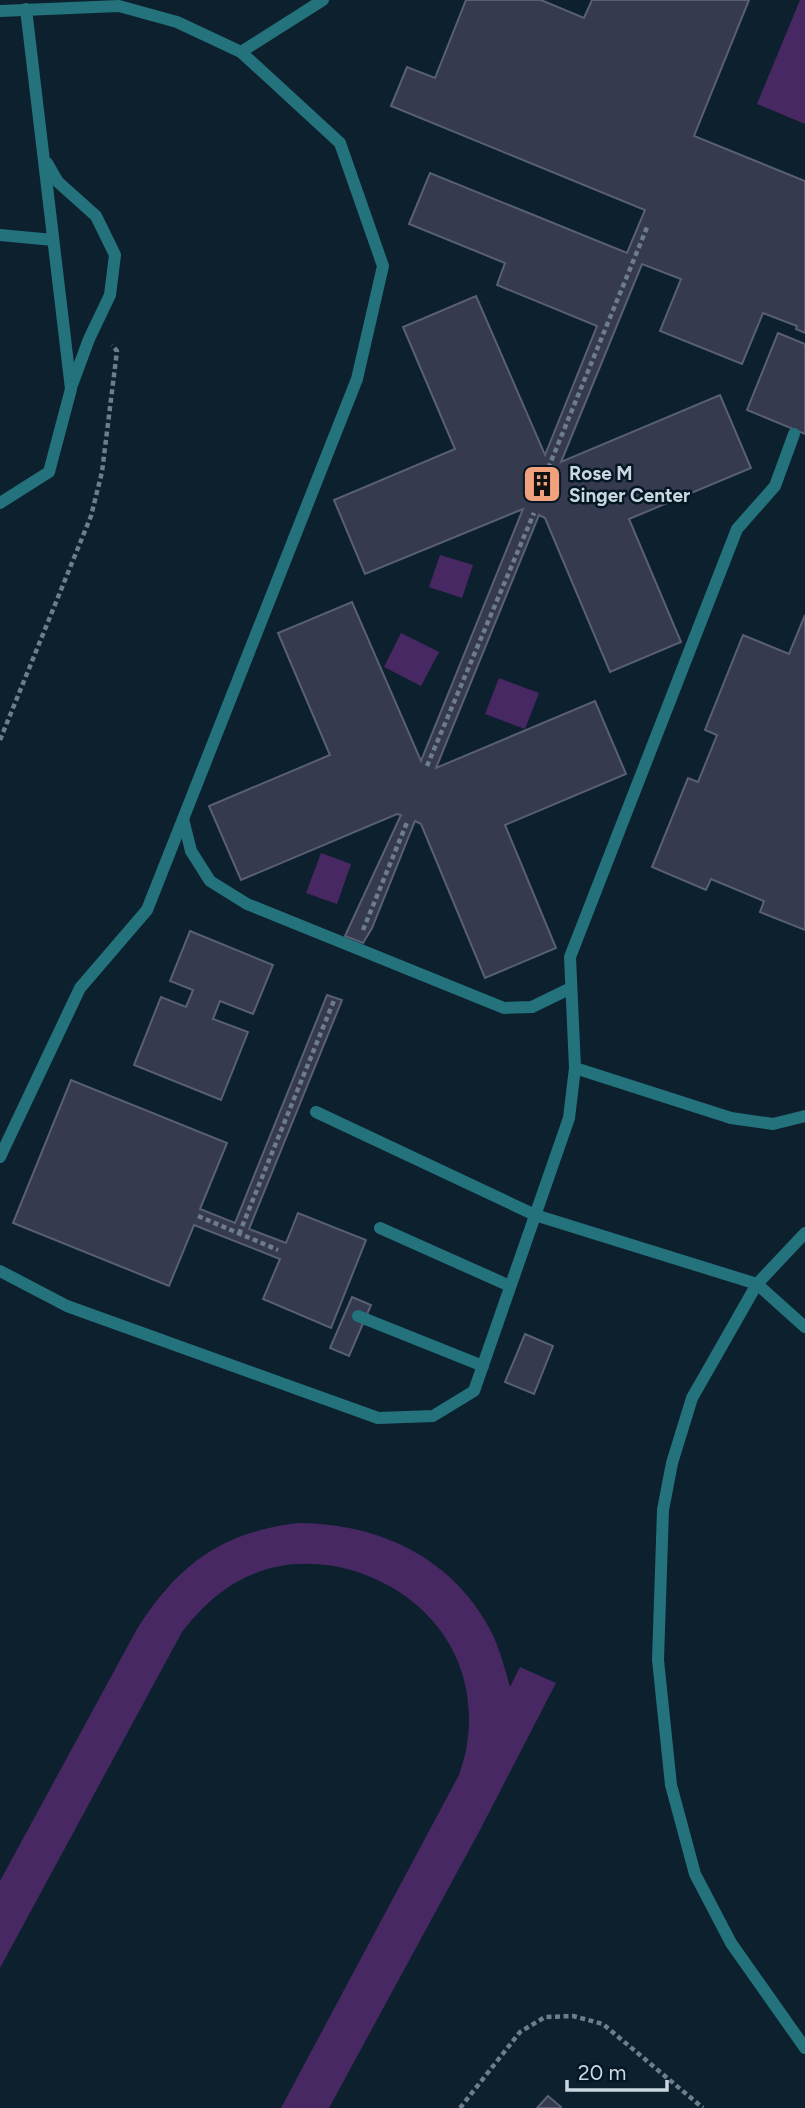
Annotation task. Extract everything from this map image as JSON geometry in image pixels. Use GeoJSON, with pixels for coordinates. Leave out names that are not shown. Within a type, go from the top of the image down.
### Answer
{"type":"FeatureCollection","features":[{"type":"Feature","properties":{"kind":"lane"},"geometry":{"type":"LineString","coordinates":[[241,52],[323,0]]}},
{"type":"Feature","properties":{"kind":"lane"},"geometry":{"type":"LineString","coordinates":[[0,11],[119,6],[177,22],[241,52],[340,143],[383,266],[357,379],[147,910],[80,988],[0,1157]]}},
{"type":"Feature","properties":{"kind":"lane"},"geometry":{"type":"LineString","coordinates":[[26,9],[71,389]]}},
{"type":"Feature","properties":{"kind":"lane"},"geometry":{"type":"LineString","coordinates":[[0,503],[49,472],[71,389],[110,295],[115,255],[96,216],[58,182],[43,156]]}},
{"type":"Feature","properties":{"kind":"lane"},"geometry":{"type":"LineString","coordinates":[[0,235],[53,240]]}},
{"type":"Feature","properties":{"kind":"lane"},"geometry":{"type":"LineString","coordinates":[[0,1271],[67,1306],[378,1418],[433,1416],[474,1391],[569,1118],[575,1068],[570,957],[737,529],[775,486],[794,434]]}},
{"type":"Feature","properties":{"kind":"lane"},"geometry":{"type":"LineString","coordinates":[[183,819],[191,851],[210,881],[247,904],[505,1008],[532,1007],[571,988]]}},
{"type":"Feature","properties":{"kind":"lane"},"geometry":{"type":"LineString","coordinates":[[575,1068],[731,1118],[773,1124],[805,1116]]}},
{"type":"Feature","properties":{"kind":"lane"},"geometry":{"type":"LineString","coordinates":[[316,1112],[535,1215],[757,1284],[805,1327]]}},
{"type":"Feature","properties":{"kind":"lane"},"geometry":{"type":"LineString","coordinates":[[380,1228],[510,1286]]}},
{"type":"Feature","properties":{"kind":"lane"},"geometry":{"type":"LineString","coordinates":[[805,1233],[757,1284],[692,1398],[672,1463],[663,1510],[658,1660],[671,1785],[695,1874],[731,1944],[805,2048]]}},
{"type":"Feature","properties":{"kind":"lane"},"geometry":{"type":"LineString","coordinates":[[358,1316],[482,1366]]}},
{"type":"Feature","properties":{"kind":"path"},"geometry":{"type":"LineString","coordinates":[[545,476],[648,225]]}},
{"type":"Feature","properties":{"kind":"path"},"geometry":{"type":"LineString","coordinates":[[0,740],[91,516],[102,472],[117,351],[106,336],[93,331]]}},
{"type":"Feature","properties":{"kind":"path"},"geometry":{"type":"LineString","coordinates":[[427,766],[534,513]]}},
{"type":"Feature","properties":{"kind":"path"},"geometry":{"type":"LineString","coordinates":[[359,941],[408,820]]}},
{"type":"Feature","properties":{"kind":"path"},"geometry":{"type":"LineString","coordinates":[[239,1234],[335,998]]}},
{"type":"Feature","properties":{"kind":"path"},"geometry":{"type":"LineString","coordinates":[[198,1216],[278,1250]]}},
{"type":"Feature","properties":{"kind":"path"},"geometry":{"type":"LineString","coordinates":[[460,2108],[520,2032],[545,2017],[573,2016],[603,2024],[703,2108]]}},
{"type":"Feature","properties":{"kind":"shaded area"},"geometry":{"type":"Polygon","coordinates":[[[800,0],[805,0],[805,124],[757,104],[800,0]]]}},
{"type":"Feature","properties":{"kind":"shaded area"},"geometry":{"type":"Polygon","coordinates":[[[440,555],[473,565],[462,598],[429,587],[440,555]]]}},
{"type":"Feature","properties":{"kind":"shaded area"},"geometry":{"type":"Polygon","coordinates":[[[401,633],[439,652],[421,686],[384,667],[401,633]]]}},
{"type":"Feature","properties":{"kind":"shaded area"},"geometry":{"type":"Polygon","coordinates":[[[499,678],[539,693],[525,729],[485,714],[499,678]]]}},
{"type":"Feature","properties":{"kind":"shaded area"},"geometry":{"type":"Polygon","coordinates":[[[321,853],[351,864],[337,904],[306,893],[321,853]]]}},
{"type":"Feature","properties":{"kind":"shaded area"},"geometry":{"type":"Polygon","coordinates":[[[297,1523],[357,1530],[412,1550],[458,1585],[477,1608],[493,1635],[510,1687],[520,1667],[556,1683],[480,1830],[329,2108],[281,2108],[459,1775],[467,1744],[469,1713],[457,1658],[443,1634],[425,1613],[404,1595],[379,1581],[339,1567],[288,1565],[263,1570],[240,1580],[221,1592],[205,1607],[182,1632],[0,1968],[0,1881],[152,1606],[185,1570],[223,1544],[245,1535],[297,1523]]]}},
{"type":"Feature","properties":{"kind":"building","name":"Rose M Singer Center"},"geometry":{"type":"Polygon","coordinates":[[[466,0],[541,0],[584,18],[592,0],[749,0],[694,136],[805,181],[805,333],[796,329],[797,326],[763,313],[742,364],[660,331],[681,279],[642,264],[561,462],[720,395],[751,468],[629,519],[681,642],[610,672],[545,518],[539,515],[436,768],[595,701],[626,774],[505,825],[556,948],[485,978],[421,824],[415,821],[372,928],[363,943],[345,936],[401,815],[397,814],[241,880],[209,806],[330,755],[278,633],[352,602],[421,761],[523,509],[365,574],[334,500],[455,449],[403,327],[476,296],[545,455],[597,326],[497,285],[505,263],[409,224],[430,173],[627,253],[645,210],[391,106],[407,67],[435,78],[466,0]]]}},
{"type":"Feature","properties":{"kind":"building"},"geometry":{"type":"Polygon","coordinates":[[[778,333],[805,344],[805,434],[747,410],[778,333]]]}},
{"type":"Feature","properties":{"kind":"building"},"geometry":{"type":"Polygon","coordinates":[[[805,615],[805,930],[760,912],[764,901],[711,879],[706,890],[652,867],[688,778],[698,782],[717,735],[705,730],[743,635],[789,654],[805,615]]]}},
{"type":"Feature","properties":{"kind":"building"},"geometry":{"type":"Polygon","coordinates":[[[190,931],[273,965],[253,1014],[220,1001],[213,1019],[248,1032],[221,1100],[134,1065],[161,997],[186,1007],[193,990],[170,981],[190,931]]]}},
{"type":"Feature","properties":{"kind":"building"},"geometry":{"type":"Polygon","coordinates":[[[327,995],[342,1000],[249,1229],[286,1243],[298,1213],[366,1240],[331,1328],[263,1299],[280,1259],[194,1225],[169,1286],[13,1223],[71,1080],[227,1143],[200,1209],[235,1223],[327,995]]]}},
{"type":"Feature","properties":{"kind":"building"},"geometry":{"type":"Polygon","coordinates":[[[352,1297],[371,1305],[349,1356],[330,1348],[352,1297]]]}},
{"type":"Feature","properties":{"kind":"building"},"geometry":{"type":"Polygon","coordinates":[[[525,1334],[553,1346],[534,1394],[505,1382],[525,1334]]]}},
{"type":"Feature","properties":{"kind":"building"},"geometry":{"type":"Polygon","coordinates":[[[548,2096],[561,2107],[537,2108],[548,2096]]]}},
{"type":"Feature","properties":{"kind":"place","name":"Rose M Singer Center"},"geometry":{"type":"Point","coordinates":[542,484]}}]}
